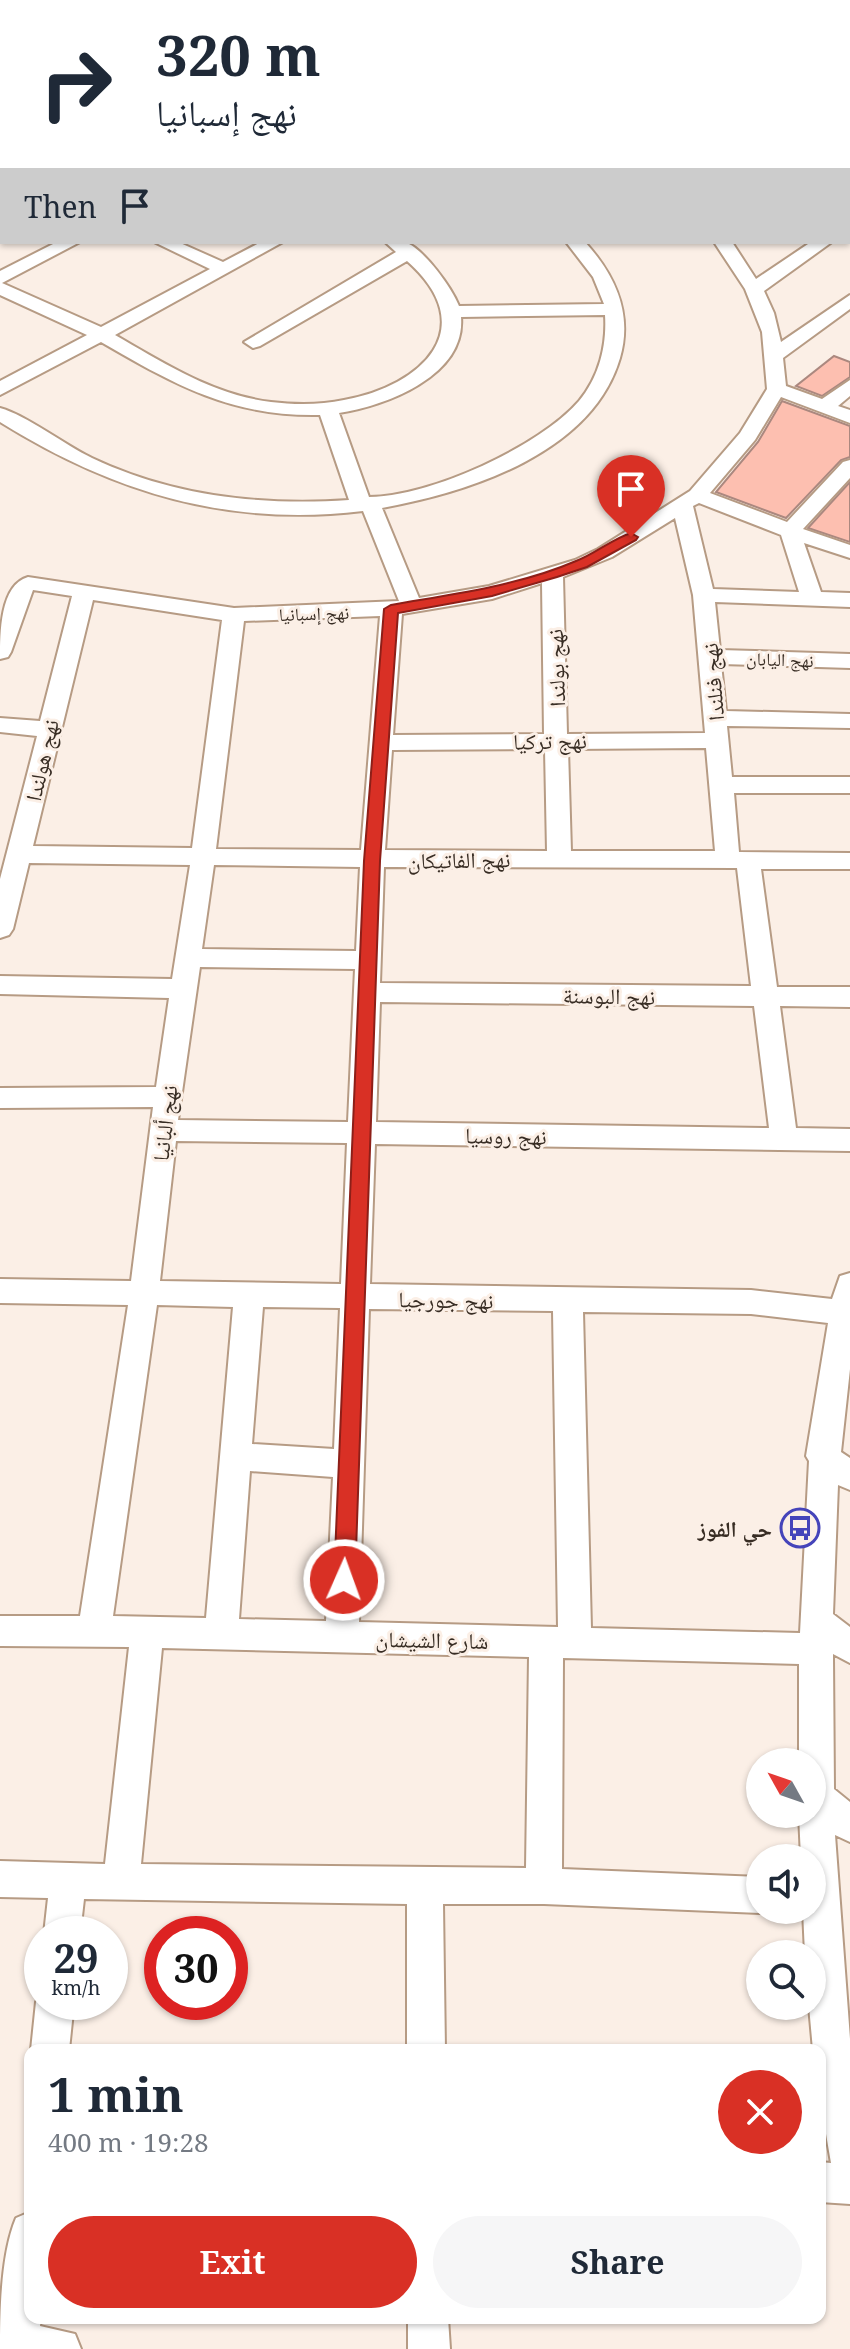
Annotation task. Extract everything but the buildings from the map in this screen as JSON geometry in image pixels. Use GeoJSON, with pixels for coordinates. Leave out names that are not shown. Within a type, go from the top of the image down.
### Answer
{"type":"FeatureCollection","features":[{"type":"Feature","properties":{"kind":"street"},"geometry":{"type":"LineString","coordinates":[[0,278],[67,244]]}},
{"type":"Feature","properties":{"kind":"street"},"geometry":{"type":"LineString","coordinates":[[168,244],[224,269]]}},
{"type":"Feature","properties":{"kind":"street"},"geometry":{"type":"LineString","coordinates":[[0,389],[270,244]]}},
{"type":"Feature","properties":{"kind":"street"},"geometry":{"type":"LineString","coordinates":[[0,414],[101,472],[150,491],[228,503],[295,506],[365,504],[443,487],[488,471],[535,446],[575,417],[599,388],[613,359],[618,319],[606,282],[577,244]]}},
{"type":"Feature","properties":{"kind":"street"},"geometry":{"type":"LineString","coordinates":[[724,244],[754,289],[765,313],[777,389],[850,417]]}},
{"type":"Feature","properties":{"kind":"street"},"geometry":{"type":"LineString","coordinates":[[754,289],[820,244]]}},
{"type":"Feature","properties":{"kind":"street"},"geometry":{"type":"LineString","coordinates":[[0,288],[223,398],[273,407],[328,409],[381,396],[424,372],[440,357],[449,340],[453,312],[436,280],[401,248],[253,342]]}},
{"type":"Feature","properties":{"kind":"street"},"geometry":{"type":"LineString","coordinates":[[774,356],[850,300]]}},
{"type":"Feature","properties":{"kind":"street"},"geometry":{"type":"LineString","coordinates":[[453,312],[615,309]]}},
{"type":"Feature","properties":{"kind":"street"},"geometry":{"type":"LineString","coordinates":[[824,407],[850,386]]}},
{"type":"Feature","properties":{"kind":"street","name":"نهج إسبانيا"},"geometry":{"type":"LineString","coordinates":[[0,652],[21,587],[37,584],[234,615],[402,608],[492,592],[552,574],[605,553],[690,501],[748,436],[777,389]]}},
{"type":"Feature","properties":{"kind":"street"},"geometry":{"type":"LineString","coordinates":[[328,409],[402,608],[383,743],[372,861],[342,1638]]}},
{"type":"Feature","properties":{"kind":"street"},"geometry":{"type":"LineString","coordinates":[[790,531],[850,466]]}},
{"type":"Feature","properties":{"kind":"street"},"geometry":{"type":"LineString","coordinates":[[690,501],[850,552]]}},
{"type":"Feature","properties":{"kind":"street","name":"نهج فنلندا"},"geometry":{"type":"LineString","coordinates":[[690,501],[704,595],[721,785],[767,997],[784,1140]]}},
{"type":"Feature","properties":{"kind":"street"},"geometry":{"type":"LineString","coordinates":[[790,531],[812,598]]}},
{"type":"Feature","properties":{"kind":"street","name":"نهج بولندا"},"geometry":{"type":"LineString","coordinates":[[552,574],[559,858]]}},
{"type":"Feature","properties":{"kind":"street","name":"نهج هولندا"},"geometry":{"type":"LineString","coordinates":[[0,929],[3,904],[20,854],[47,729],[84,591]]}},
{"type":"Feature","properties":{"kind":"street"},"geometry":{"type":"LineString","coordinates":[[704,595],[850,600]]}},
{"type":"Feature","properties":{"kind":"street","name":"نهج ألبانيا"},"geometry":{"type":"LineString","coordinates":[[94,1631],[144,1293],[167,1097],[203,858],[234,615]]}},
{"type":"Feature","properties":{"kind":"street","name":"نهج اليابان"},"geometry":{"type":"LineString","coordinates":[[709,657],[850,661]]}},
{"type":"Feature","properties":{"kind":"street","name":"نهج تركيا"},"geometry":{"type":"LineString","coordinates":[[383,743],[557,740],[850,721]]}},
{"type":"Feature","properties":{"kind":"street"},"geometry":{"type":"LineString","coordinates":[[0,725],[47,729]]}},
{"type":"Feature","properties":{"kind":"street"},"geometry":{"type":"LineString","coordinates":[[721,785],[850,785]]}},
{"type":"Feature","properties":{"kind":"street","name":"نهج الفاتيكان"},"geometry":{"type":"LineString","coordinates":[[20,854],[372,861],[559,858],[850,861]]}},
{"type":"Feature","properties":{"kind":"street"},"geometry":{"type":"LineString","coordinates":[[187,958],[368,960]]}},
{"type":"Feature","properties":{"kind":"street"},"geometry":{"type":"LineString","coordinates":[[0,985],[182,989]]}},
{"type":"Feature","properties":{"kind":"street","name":"نهج البوسنة"},"geometry":{"type":"LineString","coordinates":[[367,992],[850,997]]}},
{"type":"Feature","properties":{"kind":"street"},"geometry":{"type":"LineString","coordinates":[[0,1098],[167,1097]]}},
{"type":"Feature","properties":{"kind":"street","name":"نهج روسيا"},"geometry":{"type":"LineString","coordinates":[[163,1130],[850,1140]]}},
{"type":"Feature","properties":{"kind":"street","name":"نهج جورجيا"},"geometry":{"type":"LineString","coordinates":[[0,1291],[848,1305]]}},
{"type":"Feature","properties":{"kind":"street"},"geometry":{"type":"LineString","coordinates":[[221,1635],[249,1296]]}},
{"type":"Feature","properties":{"kind":"street"},"geometry":{"type":"LineString","coordinates":[[544,1886],[561,1641],[568,1301]]}},
{"type":"Feature","properties":{"kind":"street"},"geometry":{"type":"LineString","coordinates":[[816,1748],[822,1456],[848,1305]]}},
{"type":"Feature","properties":{"kind":"street"},"geometry":{"type":"LineString","coordinates":[[236,1456],[348,1464]]}},
{"type":"Feature","properties":{"kind":"street"},"geometry":{"type":"LineString","coordinates":[[822,1456],[850,1476]]}},
{"type":"Feature","properties":{"kind":"street","name":"شارع الشيشان"},"geometry":{"type":"LineString","coordinates":[[0,1631],[561,1641],[816,1634]]}},
{"type":"Feature","properties":{"kind":"street"},"geometry":{"type":"LineString","coordinates":[[121,1884],[147,1633]]}},
{"type":"Feature","properties":{"kind":"street"},"geometry":{"type":"LineString","coordinates":[[816,1634],[850,1647]]}},
{"type":"Feature","properties":{"kind":"street"},"geometry":{"type":"LineString","coordinates":[[826,1805],[850,1825]]}},
{"type":"Feature","properties":{"kind":"street"},"geometry":{"type":"LineString","coordinates":[[0,1879],[121,1884],[544,1886],[746,1894]]}},
{"type":"Feature","properties":{"kind":"street"},"geometry":{"type":"LineString","coordinates":[[64,1916],[68,1881]]}},
{"type":"Feature","properties":{"kind":"street"},"geometry":{"type":"LineString","coordinates":[[425,1886],[426,2044]]}},
{"type":"Feature","properties":{"kind":"street"},"geometry":{"type":"LineString","coordinates":[[819,1924],[850,2163]]}},
{"type":"Feature","properties":{"kind":"street"},"geometry":{"type":"LineString","coordinates":[[51,2044],[53,2020]]}},
{"type":"Feature","properties":{"kind":"street"},"geometry":{"type":"LineString","coordinates":[[826,2182],[850,2184]]}},
{"type":"Feature","properties":{"kind":"street"},"geometry":{"type":"LineString","coordinates":[[24,2263],[9,2342],[60,2349]]}},
{"type":"Feature","properties":{"kind":"street"},"geometry":{"type":"LineString","coordinates":[[428,2324],[429,2349]]}},
{"type":"Feature","properties":{"kind":"place","name":"حي الفوز"},"geometry":{"type":"Point","coordinates":[800,1528]}},
{"type":"Feature","properties":{"kind":"route"},"geometry":{"type":"LineString","coordinates":[[344,1580],[372,861],[391,609],[492,592],[582,564],[631,537]]}}]}
